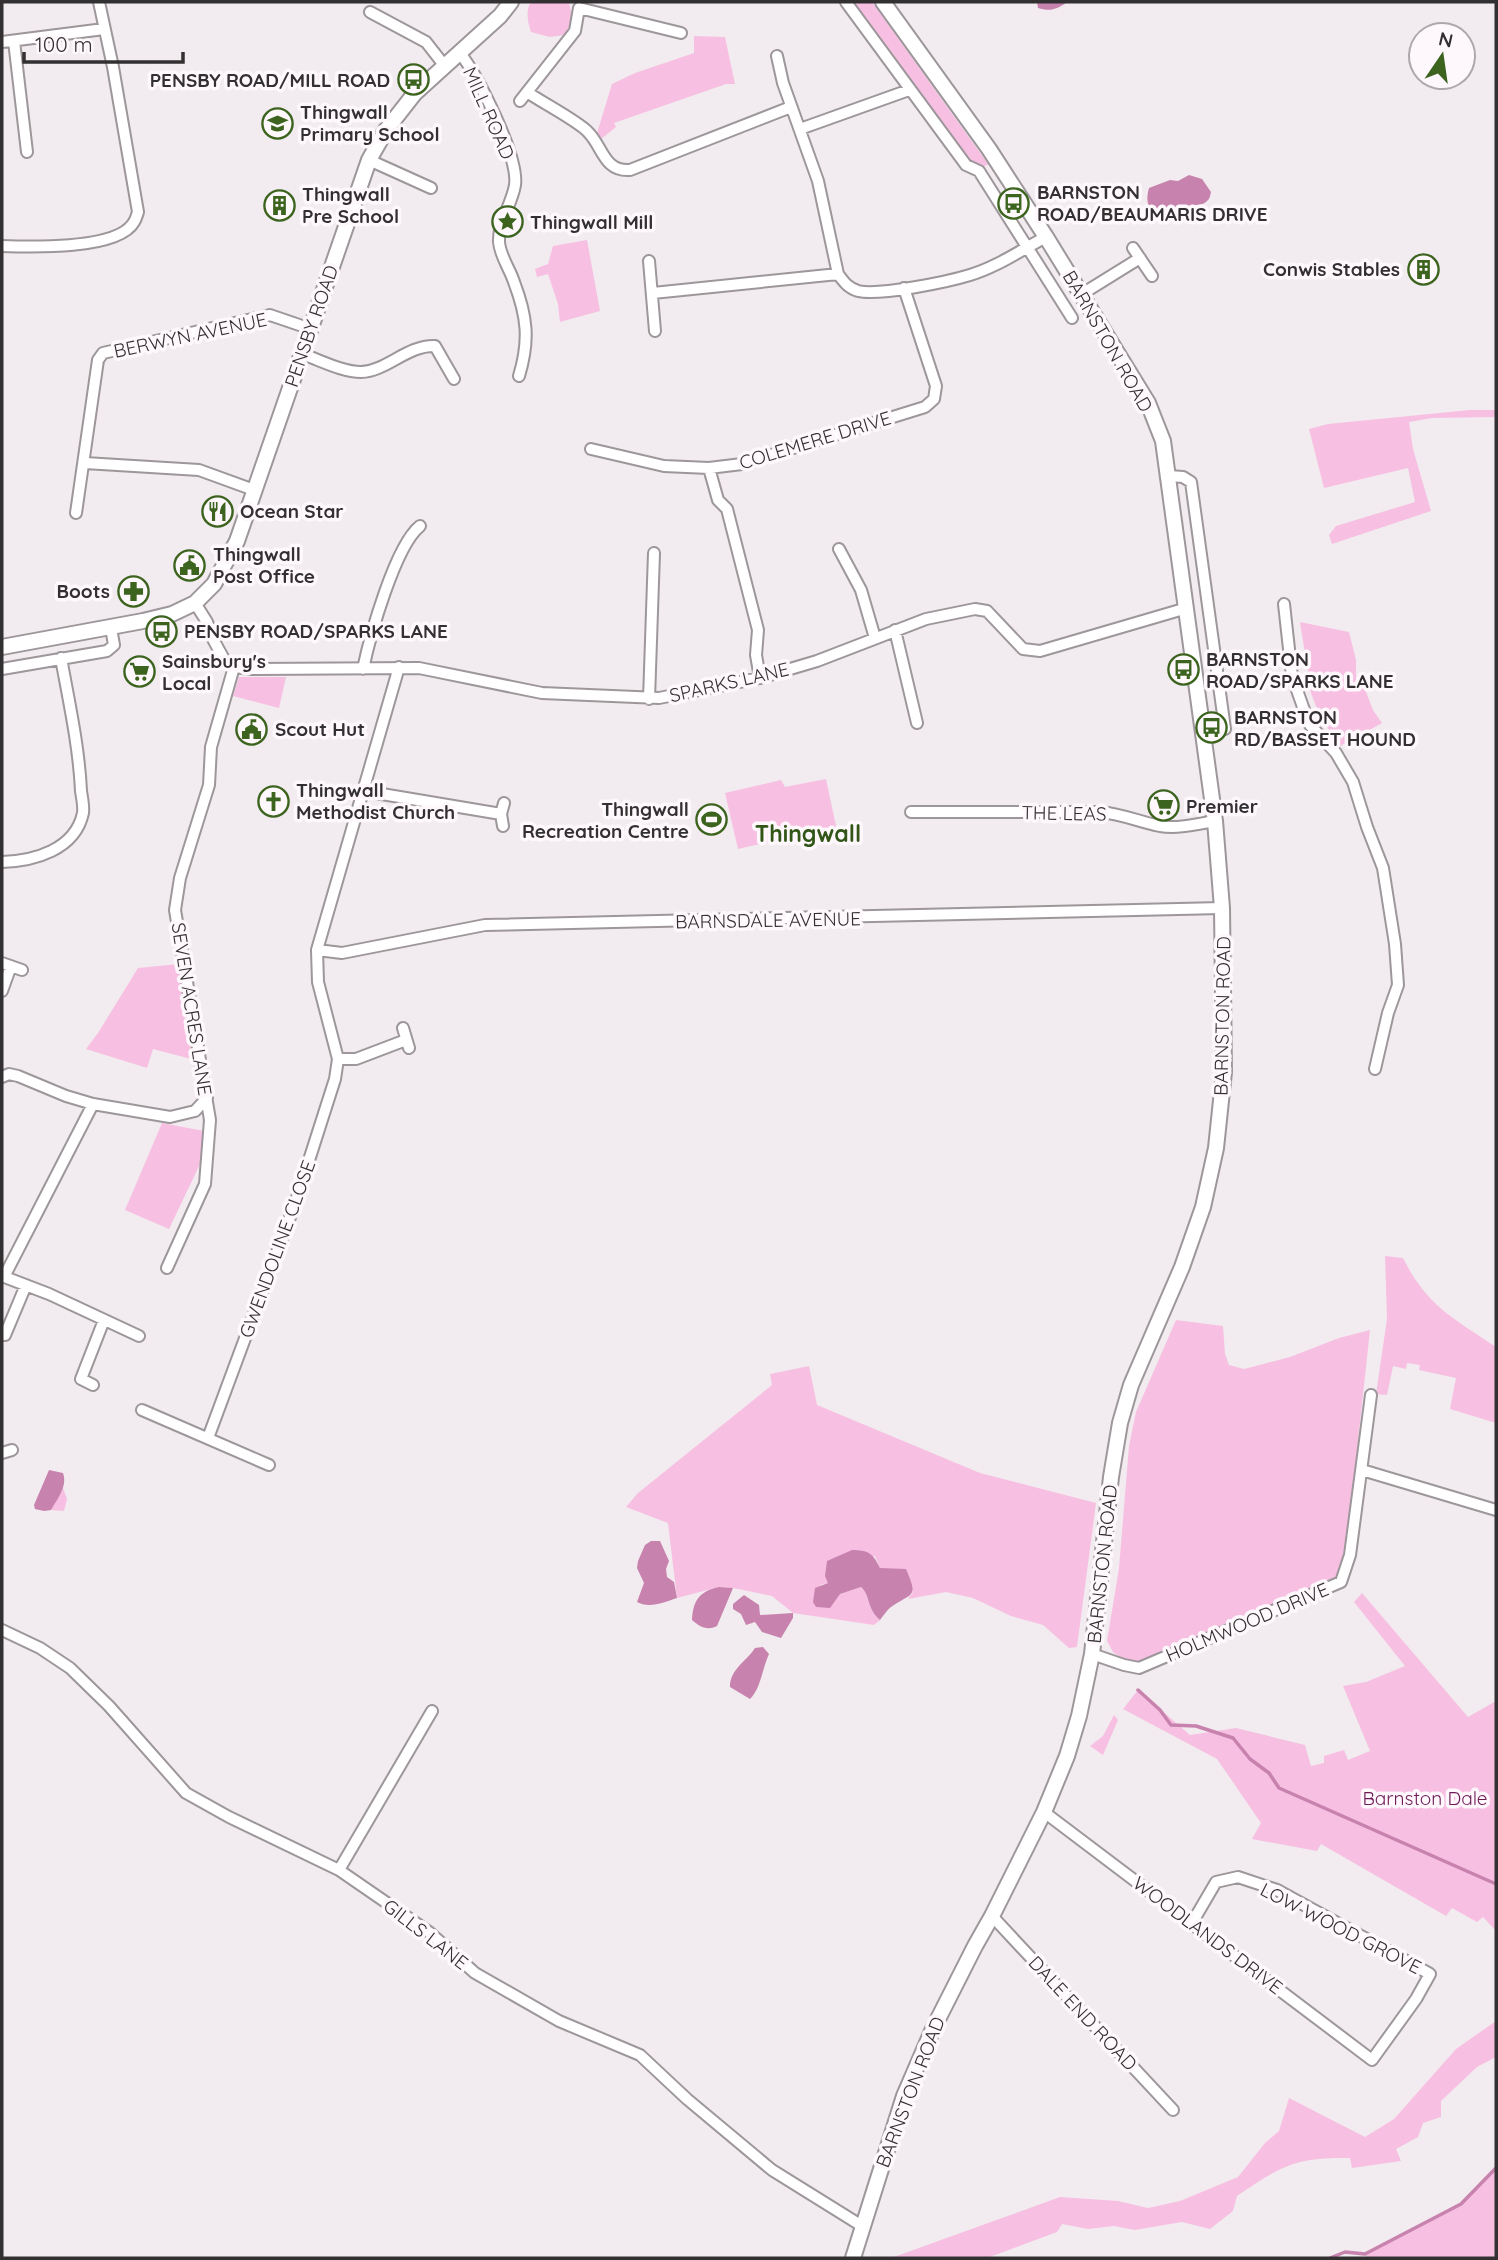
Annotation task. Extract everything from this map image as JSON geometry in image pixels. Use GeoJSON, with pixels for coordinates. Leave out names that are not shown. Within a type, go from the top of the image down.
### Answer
{"type":"FeatureCollection","features":[{"type":"Feature","properties":{"kind":"main road","name":"PENSBY ROAD"},"geometry":{"type":"LineString","coordinates":[[2,647],[111,628],[172,614],[194,603],[214,584],[237,541],[369,160],[386,130],[415,93],[500,16],[511,2]]}},
{"type":"Feature","properties":{"kind":"main road","name":"BARNSTON ROAD"},"geometry":{"type":"LineString","coordinates":[[853,2258],[904,2096],[933,2029],[1044,1812],[1067,1756],[1079,1716],[1092,1654],[1111,1477],[1120,1423],[1131,1385],[1182,1267],[1203,1207],[1216,1149],[1224,1072],[1222,908],[1215,821],[1163,441],[1148,403],[1046,237],[989,149],[883,2]]}},
{"type":"Feature","properties":{"kind":"street"},"geometry":{"type":"LineString","coordinates":[[2,246],[57,247],[92,243],[121,233],[134,224],[138,212],[99,2]]}},
{"type":"Feature","properties":{"kind":"street"},"geometry":{"type":"LineString","coordinates":[[846,2],[966,165],[979,171],[1072,318]]}},
{"type":"Feature","properties":{"kind":"street"},"geometry":{"type":"LineString","coordinates":[[681,33],[578,5],[575,31],[523,96],[588,131],[610,166],[621,171],[630,170],[791,107]]}},
{"type":"Feature","properties":{"kind":"street"},"geometry":{"type":"LineString","coordinates":[[370,12],[426,42],[444,65]]}},
{"type":"Feature","properties":{"kind":"street"},"geometry":{"type":"LineString","coordinates":[[2,42],[104,29]]}},
{"type":"Feature","properties":{"kind":"street"},"geometry":{"type":"LineString","coordinates":[[15,41],[27,152]]}},
{"type":"Feature","properties":{"kind":"street","name":"MILL ROAD"},"geometry":{"type":"LineString","coordinates":[[460,53],[502,119],[516,177],[499,242],[526,322],[525,357],[519,376]]}},
{"type":"Feature","properties":{"kind":"street"},"geometry":{"type":"LineString","coordinates":[[777,56],[791,107],[818,181],[838,274],[846,286],[860,291],[904,288],[970,275],[1046,237]]}},
{"type":"Feature","properties":{"kind":"street"},"geometry":{"type":"LineString","coordinates":[[800,129],[909,90]]}},
{"type":"Feature","properties":{"kind":"street"},"geometry":{"type":"LineString","coordinates":[[369,160],[431,188]]}},
{"type":"Feature","properties":{"kind":"street"},"geometry":{"type":"LineString","coordinates":[[1133,248],[1152,276]]}},
{"type":"Feature","properties":{"kind":"street"},"geometry":{"type":"LineString","coordinates":[[1082,294],[1140,258]]}},
{"type":"Feature","properties":{"kind":"street"},"geometry":{"type":"LineString","coordinates":[[649,261],[656,331]]}},
{"type":"Feature","properties":{"kind":"street"},"geometry":{"type":"LineString","coordinates":[[653,293],[838,274]]}},
{"type":"Feature","properties":{"kind":"street","name":"COLEMERE DRIVE"},"geometry":{"type":"LineString","coordinates":[[709,468],[743,464],[925,407],[934,399],[936,386],[904,288]]}},
{"type":"Feature","properties":{"kind":"street","name":"BERWYN AVENUE"},"geometry":{"type":"LineString","coordinates":[[76,513],[98,360],[103,353],[270,315],[311,329]]}},
{"type":"Feature","properties":{"kind":"street"},"geometry":{"type":"LineString","coordinates":[[435,346],[441,336]]}},
{"type":"Feature","properties":{"kind":"street"},"geometry":{"type":"LineString","coordinates":[[302,354],[351,371],[364,372],[423,346],[435,346]]}},
{"type":"Feature","properties":{"kind":"street"},"geometry":{"type":"LineString","coordinates":[[435,346],[454,379]]}},
{"type":"Feature","properties":{"kind":"street"},"geometry":{"type":"LineString","coordinates":[[592,449],[664,466],[709,468],[718,500],[727,509],[758,630],[756,655],[760,678]]}},
{"type":"Feature","properties":{"kind":"street"},"geometry":{"type":"LineString","coordinates":[[85,463],[198,470],[254,490]]}},
{"type":"Feature","properties":{"kind":"street"},"geometry":{"type":"LineString","coordinates":[[1169,476],[1183,477],[1191,482],[1225,729]]}},
{"type":"Feature","properties":{"kind":"street"},"geometry":{"type":"LineString","coordinates":[[363,669],[371,630],[387,589],[410,534],[420,526]]}},
{"type":"Feature","properties":{"kind":"street"},"geometry":{"type":"LineString","coordinates":[[838,549],[862,590],[875,638]]}},
{"type":"Feature","properties":{"kind":"street"},"geometry":{"type":"LineString","coordinates":[[649,699],[654,553]]}},
{"type":"Feature","properties":{"kind":"street"},"geometry":{"type":"LineString","coordinates":[[194,603],[207,622],[225,661],[234,667]]}},
{"type":"Feature","properties":{"kind":"street"},"geometry":{"type":"LineString","coordinates":[[1284,604],[1292,676],[1299,697],[1310,725],[1336,753],[1353,782],[1383,868],[1395,944],[1398,985],[1388,1013],[1375,1069]]}},
{"type":"Feature","properties":{"kind":"street","name":"SPARKS LANE"},"geometry":{"type":"LineString","coordinates":[[234,667],[419,668],[542,693],[649,699],[689,694],[760,678],[817,661],[926,619],[975,609],[987,611],[1023,649],[1040,651],[1187,608]]}},
{"type":"Feature","properties":{"kind":"street"},"geometry":{"type":"LineString","coordinates":[[2,668],[107,651],[114,645],[111,628]]}},
{"type":"Feature","properties":{"kind":"street"},"geometry":{"type":"LineString","coordinates":[[895,630],[917,723]]}},
{"type":"Feature","properties":{"kind":"street"},"geometry":{"type":"LineString","coordinates":[[2,862],[25,862],[57,849],[71,837],[83,813],[80,776],[61,658]]}},
{"type":"Feature","properties":{"kind":"street","name":"SEVEN ACRES LANE"},"geometry":{"type":"LineString","coordinates":[[167,1268],[205,1184],[209,1121],[175,910],[180,878],[209,785],[211,747],[234,667]]}},
{"type":"Feature","properties":{"kind":"street"},"geometry":{"type":"LineString","coordinates":[[399,667],[317,950],[318,982],[338,1059],[356,1059],[406,1039]]}},
{"type":"Feature","properties":{"kind":"street"},"geometry":{"type":"LineString","coordinates":[[364,791],[503,808],[503,826]]}},
{"type":"Feature","properties":{"kind":"street","name":"THE LEAS"},"geometry":{"type":"LineString","coordinates":[[911,813],[1101,812],[1119,814],[1161,826],[1177,827],[1215,821]]}},
{"type":"Feature","properties":{"kind":"street","name":"BARNSDALE AVENUE"},"geometry":{"type":"LineString","coordinates":[[317,950],[342,953],[485,925],[1222,908]]}},
{"type":"Feature","properties":{"kind":"street"},"geometry":{"type":"LineString","coordinates":[[2,991],[12,966]]}},
{"type":"Feature","properties":{"kind":"street","name":"GWENDOLINE CLOSE"},"geometry":{"type":"LineString","coordinates":[[208,1438],[296,1201],[335,1079],[338,1059]]}},
{"type":"Feature","properties":{"kind":"street"},"geometry":{"type":"LineString","coordinates":[[2,1077],[9,1074],[18,1076],[93,1104],[170,1117],[194,1111],[207,1098]]}},
{"type":"Feature","properties":{"kind":"street"},"geometry":{"type":"LineString","coordinates":[[93,1104],[3,1276],[139,1336]]}},
{"type":"Feature","properties":{"kind":"street"},"geometry":{"type":"LineString","coordinates":[[6,1337],[26,1285]]}},
{"type":"Feature","properties":{"kind":"street"},"geometry":{"type":"LineString","coordinates":[[93,1385],[81,1379],[104,1320]]}},
{"type":"Feature","properties":{"kind":"street","name":"HOLMWOOD DRIVE"},"geometry":{"type":"LineString","coordinates":[[1092,1654],[1139,1668],[1341,1582],[1350,1555],[1371,1395]]}},
{"type":"Feature","properties":{"kind":"street"},"geometry":{"type":"LineString","coordinates":[[142,1410],[269,1465]]}},
{"type":"Feature","properties":{"kind":"street"},"geometry":{"type":"LineString","coordinates":[[1362,1470],[1496,1510]]}},
{"type":"Feature","properties":{"kind":"street","name":"GILLS LANE"},"geometry":{"type":"LineString","coordinates":[[2,1630],[40,1648],[70,1668],[109,1706],[187,1793],[229,1817],[339,1870],[429,1932],[475,1973],[559,2021],[640,2055],[687,2099],[772,2170],[862,2226]]}},
{"type":"Feature","properties":{"kind":"street"},"geometry":{"type":"LineString","coordinates":[[339,1870],[432,1711]]}},
{"type":"Feature","properties":{"kind":"street","name":"WOODLANDS DRIVE"},"geometry":{"type":"LineString","coordinates":[[1044,1812],[1372,2060]]}},
{"type":"Feature","properties":{"kind":"street","name":"LOW WOOD GROVE"},"geometry":{"type":"LineString","coordinates":[[1192,1923],[1216,1882],[1238,1877],[1277,1891],[1430,1974],[1416,1999],[1372,2060]]}},
{"type":"Feature","properties":{"kind":"street","name":"DALE END ROAD"},"geometry":{"type":"LineString","coordinates":[[992,1916],[1173,2110]]}},
{"type":"Feature","properties":{"kind":"green space"},"geometry":{"type":"Polygon","coordinates":[[[531,2],[569,2],[573,22],[564,35],[550,37],[531,32],[528,13],[531,2]]]}},
{"type":"Feature","properties":{"kind":"green space"},"geometry":{"type":"Polygon","coordinates":[[[853,2],[872,2],[988,164],[981,169],[969,162],[853,2]]]}},
{"type":"Feature","properties":{"kind":"green space"},"geometry":{"type":"Polygon","coordinates":[[[694,36],[725,37],[735,84],[726,84],[614,123],[616,127],[601,139],[597,133],[612,84],[635,73],[694,53],[694,36]]]}},
{"type":"Feature","properties":{"kind":"green space"},"geometry":{"type":"Polygon","coordinates":[[[587,240],[600,311],[560,322],[558,304],[548,274],[537,277],[535,269],[548,264],[553,246],[587,240]]]}},
{"type":"Feature","properties":{"kind":"green space"},"geometry":{"type":"Polygon","coordinates":[[[1470,410],[1496,410],[1496,417],[1432,418],[1409,422],[1413,449],[1431,511],[1332,544],[1329,535],[1336,526],[1415,502],[1408,468],[1324,488],[1309,429],[1328,424],[1470,410]]]}},
{"type":"Feature","properties":{"kind":"green space"},"geometry":{"type":"Polygon","coordinates":[[[1300,622],[1349,632],[1356,660],[1356,684],[1361,679],[1373,710],[1382,723],[1340,746],[1320,717],[1311,693],[1300,622]]]}},
{"type":"Feature","properties":{"kind":"green space"},"geometry":{"type":"Polygon","coordinates":[[[239,677],[286,677],[279,708],[233,696],[239,677]]]}},
{"type":"Feature","properties":{"kind":"green space"},"geometry":{"type":"Polygon","coordinates":[[[826,779],[838,835],[797,844],[795,836],[738,849],[725,793],[781,780],[785,787],[826,779]]]}},
{"type":"Feature","properties":{"kind":"green space"},"geometry":{"type":"Polygon","coordinates":[[[179,964],[195,1060],[153,1049],[147,1068],[86,1049],[138,968],[179,964]]]}},
{"type":"Feature","properties":{"kind":"green space"},"geometry":{"type":"Polygon","coordinates":[[[162,1123],[204,1131],[201,1162],[169,1229],[125,1210],[162,1123]]]}},
{"type":"Feature","properties":{"kind":"green space"},"geometry":{"type":"Polygon","coordinates":[[[1385,1256],[1403,1258],[1422,1288],[1442,1310],[1496,1347],[1496,1423],[1450,1409],[1456,1378],[1419,1370],[1420,1365],[1407,1363],[1406,1369],[1393,1366],[1387,1395],[1376,1394],[1387,1319],[1385,1256]]]}},
{"type":"Feature","properties":{"kind":"green space"},"geometry":{"type":"Polygon","coordinates":[[[1176,1320],[1223,1326],[1225,1354],[1229,1365],[1244,1369],[1290,1357],[1339,1338],[1370,1330],[1350,1514],[1337,1576],[1144,1665],[1124,1660],[1113,1652],[1107,1641],[1119,1568],[1129,1446],[1136,1412],[1176,1320]]]}},
{"type":"Feature","properties":{"kind":"green space"},"geometry":{"type":"Polygon","coordinates":[[[809,1366],[817,1405],[980,1473],[1096,1503],[1077,1647],[1069,1648],[1043,1625],[1011,1616],[973,1598],[946,1592],[908,1599],[913,1592],[892,1570],[880,1568],[875,1556],[820,1585],[840,1594],[861,1587],[880,1620],[874,1625],[793,1613],[772,1596],[733,1588],[719,1587],[677,1598],[668,1523],[626,1507],[638,1493],[772,1385],[770,1374],[809,1366]]]}},
{"type":"Feature","properties":{"kind":"green space"},"geometry":{"type":"Polygon","coordinates":[[[63,1488],[67,1499],[64,1511],[51,1510],[63,1488]]]}},
{"type":"Feature","properties":{"kind":"green space","name":"Barnston Dale"},"geometry":{"type":"Polygon","coordinates":[[[1362,1593],[1468,1717],[1496,1701],[1496,1884],[1470,1873],[1496,1886],[1496,1931],[1483,1917],[1477,1922],[1452,1908],[1446,1916],[1321,1844],[1317,1851],[1252,1839],[1261,1823],[1217,1759],[1123,1709],[1138,1690],[1190,1735],[1236,1728],[1305,1745],[1311,1766],[1324,1763],[1324,1756],[1344,1750],[1348,1760],[1370,1751],[1343,1686],[1366,1682],[1405,1666],[1354,1602],[1362,1593]]]}},
{"type":"Feature","properties":{"kind":"green space"},"geometry":{"type":"Polygon","coordinates":[[[1114,1715],[1118,1720],[1103,1755],[1090,1746],[1103,1736],[1114,1715]]]}},
{"type":"Feature","properties":{"kind":"green space"},"geometry":{"type":"Polygon","coordinates":[[[1496,2021],[1496,2057],[1477,2067],[1441,2101],[1441,2117],[1423,2123],[1418,2137],[1396,2149],[1401,2161],[1352,2168],[1350,2158],[1331,2158],[1289,2165],[1237,2196],[1233,2211],[1210,2229],[1182,2222],[1135,2230],[1114,2226],[1088,2229],[1062,2224],[1057,2232],[987,2258],[891,2258],[1060,2197],[1118,2201],[1148,2208],[1180,2201],[1238,2177],[1265,2143],[1279,2131],[1289,2098],[1365,2137],[1394,2119],[1456,2049],[1496,2021]]]}},
{"type":"Feature","properties":{"kind":"green space"},"geometry":{"type":"Polygon","coordinates":[[[1496,2168],[1496,2258],[1368,2258],[1365,2254],[1461,2204],[1496,2168]]]}},
{"type":"Feature","properties":{"kind":"shaded area"},"geometry":{"type":"Polygon","coordinates":[[[1037,2],[1067,2],[1046,10],[1038,8],[1037,2]]]}},
{"type":"Feature","properties":{"kind":"shaded area"},"geometry":{"type":"Polygon","coordinates":[[[1189,175],[1202,179],[1211,192],[1206,202],[1166,212],[1153,210],[1149,206],[1149,188],[1170,180],[1178,181],[1189,175]]]}},
{"type":"Feature","properties":{"kind":"shaded area"},"geometry":{"type":"Polygon","coordinates":[[[49,1470],[63,1473],[63,1488],[51,1510],[35,1509],[34,1505],[49,1470]]]}},
{"type":"Feature","properties":{"kind":"shaded area"},"geometry":{"type":"Polygon","coordinates":[[[651,1541],[660,1541],[669,1561],[667,1577],[674,1582],[677,1598],[647,1605],[637,1602],[644,1583],[637,1568],[645,1545],[651,1541]]]}},
{"type":"Feature","properties":{"kind":"shaded area"},"geometry":{"type":"Polygon","coordinates":[[[852,1550],[869,1553],[880,1568],[906,1569],[910,1579],[913,1590],[911,1594],[890,1608],[880,1620],[861,1587],[840,1594],[830,1608],[816,1607],[813,1602],[815,1588],[828,1583],[825,1576],[827,1561],[852,1550]]]}},
{"type":"Feature","properties":{"kind":"shaded area"},"geometry":{"type":"Polygon","coordinates":[[[719,1587],[733,1588],[717,1626],[701,1626],[692,1620],[696,1602],[702,1594],[719,1587]]]}},
{"type":"Feature","properties":{"kind":"shaded area"},"geometry":{"type":"Polygon","coordinates":[[[744,1595],[759,1605],[760,1615],[793,1613],[793,1618],[781,1638],[762,1632],[755,1622],[746,1625],[741,1614],[733,1609],[733,1604],[744,1595]]]}},
{"type":"Feature","properties":{"kind":"shaded area"},"geometry":{"type":"Polygon","coordinates":[[[763,1647],[769,1654],[759,1684],[750,1699],[730,1687],[731,1681],[736,1670],[755,1648],[763,1647]]]}},
{"type":"Feature","properties":{"kind":"waterway"},"geometry":{"type":"LineString","coordinates":[[1138,1690],[1160,1710],[1171,1725],[1196,1726],[1233,1738],[1250,1759],[1269,1773],[1279,1788],[1496,1884]]}},
{"type":"Feature","properties":{"kind":"waterway"},"geometry":{"type":"LineString","coordinates":[[1330,2258],[1345,2252],[1365,2254],[1461,2204],[1496,2168]]}},
{"type":"Feature","properties":{"kind":"place","name":"PENSBY ROAD/MILL ROAD"},"geometry":{"type":"Point","coordinates":[413,80]}},
{"type":"Feature","properties":{"kind":"place","name":"Thingwall Primary School"},"geometry":{"type":"Point","coordinates":[277,123]}},
{"type":"Feature","properties":{"kind":"place","name":"BARNSTON ROAD/BEAUMARIS DRIVE"},"geometry":{"type":"Point","coordinates":[1014,203]}},
{"type":"Feature","properties":{"kind":"place","name":"Thingwall Pre School"},"geometry":{"type":"Point","coordinates":[279,205]}},
{"type":"Feature","properties":{"kind":"place","name":"Thingwall Mill"},"geometry":{"type":"Point","coordinates":[507,222]}},
{"type":"Feature","properties":{"kind":"place","name":"Conwis Stables"},"geometry":{"type":"Point","coordinates":[1423,269]}},
{"type":"Feature","properties":{"kind":"place","name":"Ocean Star"},"geometry":{"type":"Point","coordinates":[217,511]}},
{"type":"Feature","properties":{"kind":"place","name":"Thingwall Post Office"},"geometry":{"type":"Point","coordinates":[190,565]}},
{"type":"Feature","properties":{"kind":"place","name":"Boots"},"geometry":{"type":"Point","coordinates":[133,591]}},
{"type":"Feature","properties":{"kind":"place","name":"PENSBY ROAD/SPARKS LANE"},"geometry":{"type":"Point","coordinates":[161,631]}},
{"type":"Feature","properties":{"kind":"place","name":"BARNSTON ROAD/SPARKS LANE"},"geometry":{"type":"Point","coordinates":[1183,670]}},
{"type":"Feature","properties":{"kind":"place","name":"Sainsbury's Local"},"geometry":{"type":"Point","coordinates":[139,672]}},
{"type":"Feature","properties":{"kind":"place","name":"BARNSTON RD/BASSET HOUND"},"geometry":{"type":"Point","coordinates":[1211,728]}},
{"type":"Feature","properties":{"kind":"place","name":"Scout Hut"},"geometry":{"type":"Point","coordinates":[252,729]}},
{"type":"Feature","properties":{"kind":"place","name":"Thingwall Methodist Church"},"geometry":{"type":"Point","coordinates":[273,801]}},
{"type":"Feature","properties":{"kind":"place","name":"Premier"},"geometry":{"type":"Point","coordinates":[1163,806]}},
{"type":"Feature","properties":{"kind":"place","name":"Thingwall Recreation Centre"},"geometry":{"type":"Point","coordinates":[712,820]}},
{"type":"Feature","properties":{"kind":"district","name":"Thingwall"},"geometry":{"type":"Point","coordinates":[808,833]}}]}
